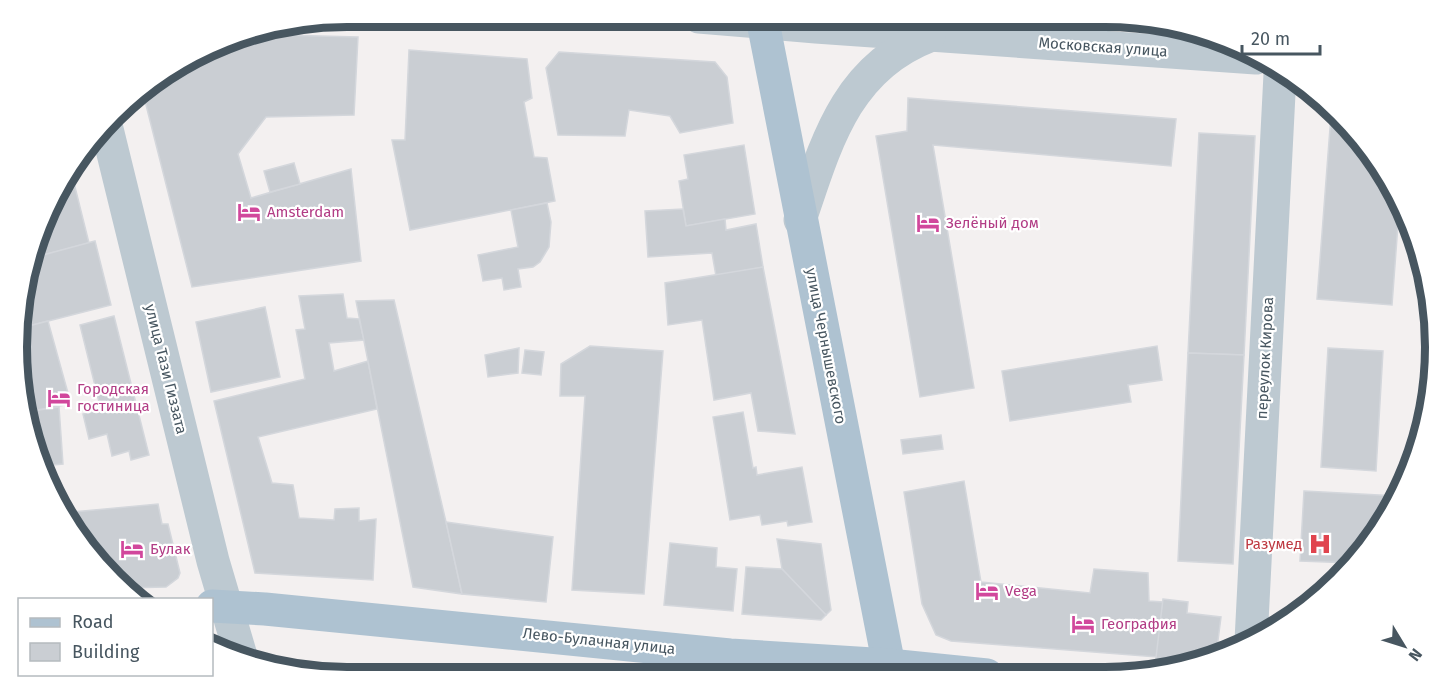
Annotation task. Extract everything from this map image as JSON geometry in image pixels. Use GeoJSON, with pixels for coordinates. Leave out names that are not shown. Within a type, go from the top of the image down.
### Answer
{"type":"FeatureCollection","features":[{"type":"Feature","properties":{"kind":"main road","name":"улица Чернышевского"},"geometry":{"type":"LineString","coordinates":[[764,27],[889,667]]}},
{"type":"Feature","properties":{"kind":"main road","name":"Лево-Булачная улица"},"geometry":{"type":"LineString","coordinates":[[229,625],[730,655],[858,667]]}},
{"type":"Feature","properties":{"kind":"street","name":"Московская улица"},"geometry":{"type":"LineString","coordinates":[[842,27],[931,36],[1240,57]]}},
{"type":"Feature","properties":{"kind":"street"},"geometry":{"type":"LineString","coordinates":[[800,220],[824,152],[860,83],[888,56],[908,44],[931,36]]}},
{"type":"Feature","properties":{"kind":"street","name":"переулок Кирова"},"geometry":{"type":"LineString","coordinates":[[1251,632],[1280,79]]}},
{"type":"Feature","properties":{"kind":"street","name":"улица Тази Гиззата"},"geometry":{"type":"LineString","coordinates":[[107,135],[229,625]]}},
{"type":"Feature","properties":{"kind":"building"},"geometry":{"type":"Polygon","coordinates":[[[277,35],[358,37],[354,115],[266,117],[238,154],[251,198],[351,169],[361,261],[192,287],[145,99],[169,81],[205,60],[264,38],[277,35]]]}},
{"type":"Feature","properties":{"kind":"building"},"geometry":{"type":"Polygon","coordinates":[[[409,50],[527,59],[532,98],[524,102],[534,157],[547,158],[555,201],[410,230],[392,140],[405,140],[409,50]]]}},
{"type":"Feature","properties":{"kind":"building"},"geometry":{"type":"Polygon","coordinates":[[[559,52],[715,62],[727,77],[733,123],[680,133],[670,116],[629,110],[625,136],[558,135],[546,68],[559,52]]]}},
{"type":"Feature","properties":{"kind":"building"},"geometry":{"type":"Polygon","coordinates":[[[908,98],[1176,119],[1171,166],[933,145],[974,388],[920,397],[876,136],[907,131],[908,98]]]}},
{"type":"Feature","properties":{"kind":"building"},"geometry":{"type":"Polygon","coordinates":[[[1331,121],[1346,136],[1371,169],[1398,219],[1392,305],[1317,299],[1331,121]]]}},
{"type":"Feature","properties":{"kind":"building"},"geometry":{"type":"Polygon","coordinates":[[[1199,133],[1255,136],[1244,355],[1188,353],[1199,133]]]}},
{"type":"Feature","properties":{"kind":"building"},"geometry":{"type":"Polygon","coordinates":[[[744,145],[755,214],[686,226],[679,181],[688,179],[684,155],[744,145]]]}},
{"type":"Feature","properties":{"kind":"building"},"geometry":{"type":"Polygon","coordinates":[[[294,163],[300,184],[270,192],[264,171],[294,163]]]}},
{"type":"Feature","properties":{"kind":"building"},"geometry":{"type":"Polygon","coordinates":[[[74,181],[89,243],[40,256],[51,225],[74,181]]]}},
{"type":"Feature","properties":{"kind":"building"},"geometry":{"type":"Polygon","coordinates":[[[547,203],[551,222],[549,247],[540,262],[533,267],[518,269],[521,287],[504,290],[502,278],[483,281],[478,255],[518,247],[511,210],[547,203]]]}},
{"type":"Feature","properties":{"kind":"building"},"geometry":{"type":"Polygon","coordinates":[[[683,209],[686,226],[725,219],[726,230],[756,224],[763,267],[716,276],[712,253],[648,257],[645,211],[683,209]]]}},
{"type":"Feature","properties":{"kind":"building"},"geometry":{"type":"Polygon","coordinates":[[[95,241],[111,305],[28,326],[33,285],[40,256],[95,241]]]}},
{"type":"Feature","properties":{"kind":"building"},"geometry":{"type":"Polygon","coordinates":[[[763,267],[795,434],[758,431],[751,393],[714,400],[702,320],[668,325],[665,283],[763,267]]]}},
{"type":"Feature","properties":{"kind":"building"},"geometry":{"type":"Polygon","coordinates":[[[343,294],[347,318],[359,319],[364,340],[329,343],[334,371],[368,361],[377,409],[258,437],[272,483],[293,485],[299,518],[334,520],[335,509],[359,508],[359,521],[376,519],[373,580],[255,573],[214,401],[305,379],[296,330],[305,329],[299,296],[343,294]]]}},
{"type":"Feature","properties":{"kind":"building"},"geometry":{"type":"Polygon","coordinates":[[[394,300],[462,594],[413,587],[356,301],[394,300]]]}},
{"type":"Feature","properties":{"kind":"building"},"geometry":{"type":"Polygon","coordinates":[[[265,307],[280,377],[211,392],[196,322],[265,307]]]}},
{"type":"Feature","properties":{"kind":"building"},"geometry":{"type":"Polygon","coordinates":[[[114,316],[149,455],[131,460],[129,451],[112,456],[107,434],[89,439],[83,414],[101,410],[80,325],[114,316]]]}},
{"type":"Feature","properties":{"kind":"building"},"geometry":{"type":"Polygon","coordinates":[[[48,321],[71,404],[33,411],[28,368],[28,326],[48,321]]]}},
{"type":"Feature","properties":{"kind":"building"},"geometry":{"type":"Polygon","coordinates":[[[590,346],[663,351],[644,594],[572,590],[585,396],[560,396],[561,364],[590,346]]]}},
{"type":"Feature","properties":{"kind":"building"},"geometry":{"type":"Polygon","coordinates":[[[1157,346],[1162,380],[1128,385],[1131,402],[1010,421],[1002,371],[1157,346]]]}},
{"type":"Feature","properties":{"kind":"building"},"geometry":{"type":"Polygon","coordinates":[[[519,348],[518,373],[488,377],[485,355],[519,348]]]}},
{"type":"Feature","properties":{"kind":"building"},"geometry":{"type":"Polygon","coordinates":[[[1328,348],[1383,351],[1376,471],[1321,467],[1328,348]]]}},
{"type":"Feature","properties":{"kind":"building"},"geometry":{"type":"Polygon","coordinates":[[[525,350],[544,352],[541,375],[522,373],[525,350]]]}},
{"type":"Feature","properties":{"kind":"building"},"geometry":{"type":"Polygon","coordinates":[[[1188,353],[1244,355],[1233,564],[1178,561],[1188,353]]]}},
{"type":"Feature","properties":{"kind":"building"},"geometry":{"type":"Polygon","coordinates":[[[59,407],[63,464],[50,465],[33,411],[59,407]]]}},
{"type":"Feature","properties":{"kind":"building"},"geometry":{"type":"Polygon","coordinates":[[[743,412],[753,468],[756,467],[757,475],[802,467],[812,522],[788,526],[787,521],[762,525],[760,515],[730,520],[713,417],[743,412]]]}},
{"type":"Feature","properties":{"kind":"building"},"geometry":{"type":"Polygon","coordinates":[[[941,435],[943,449],[903,454],[901,440],[941,435]]]}},
{"type":"Feature","properties":{"kind":"building"},"geometry":{"type":"Polygon","coordinates":[[[964,481],[981,582],[1090,593],[1094,569],[1148,573],[1149,601],[1163,602],[1157,657],[951,641],[936,635],[922,604],[904,492],[964,481]]]}},
{"type":"Feature","properties":{"kind":"building"},"geometry":{"type":"Polygon","coordinates":[[[1304,491],[1388,496],[1371,525],[1341,563],[1300,561],[1304,491]]]}},
{"type":"Feature","properties":{"kind":"building","name":"Булак"},"geometry":{"type":"Polygon","coordinates":[[[158,504],[162,524],[168,524],[180,573],[178,578],[166,587],[136,588],[106,558],[73,512],[158,504]]]}},
{"type":"Feature","properties":{"kind":"building"},"geometry":{"type":"Polygon","coordinates":[[[446,522],[553,537],[546,602],[462,594],[446,522]]]}},
{"type":"Feature","properties":{"kind":"building"},"geometry":{"type":"Polygon","coordinates":[[[777,539],[821,544],[831,610],[826,615],[782,569],[777,539]]]}},
{"type":"Feature","properties":{"kind":"building"},"geometry":{"type":"Polygon","coordinates":[[[670,543],[717,548],[716,567],[737,569],[733,611],[664,605],[670,543]]]}},
{"type":"Feature","properties":{"kind":"building"},"geometry":{"type":"Polygon","coordinates":[[[746,567],[782,569],[826,615],[821,620],[742,614],[746,567]]]}},
{"type":"Feature","properties":{"kind":"building"},"geometry":{"type":"Polygon","coordinates":[[[1163,599],[1188,602],[1187,613],[1221,617],[1217,647],[1155,663],[1163,599]]]}},
{"type":"Feature","properties":{"kind":"place","name":"Amsterdam"},"geometry":{"type":"Point","coordinates":[249,212]}},
{"type":"Feature","properties":{"kind":"place","name":"Зелёный дом"},"geometry":{"type":"Point","coordinates":[928,223]}},
{"type":"Feature","properties":{"kind":"place","name":"Городская гостиница"},"geometry":{"type":"Point","coordinates":[59,398]}},
{"type":"Feature","properties":{"kind":"place","name":"Разумед"},"geometry":{"type":"Point","coordinates":[1320,544]}},
{"type":"Feature","properties":{"kind":"place","name":"Булак"},"geometry":{"type":"Point","coordinates":[132,549]}},
{"type":"Feature","properties":{"kind":"place","name":"Vega"},"geometry":{"type":"Point","coordinates":[987,591]}},
{"type":"Feature","properties":{"kind":"place","name":"География"},"geometry":{"type":"Point","coordinates":[1083,624]}}]}
